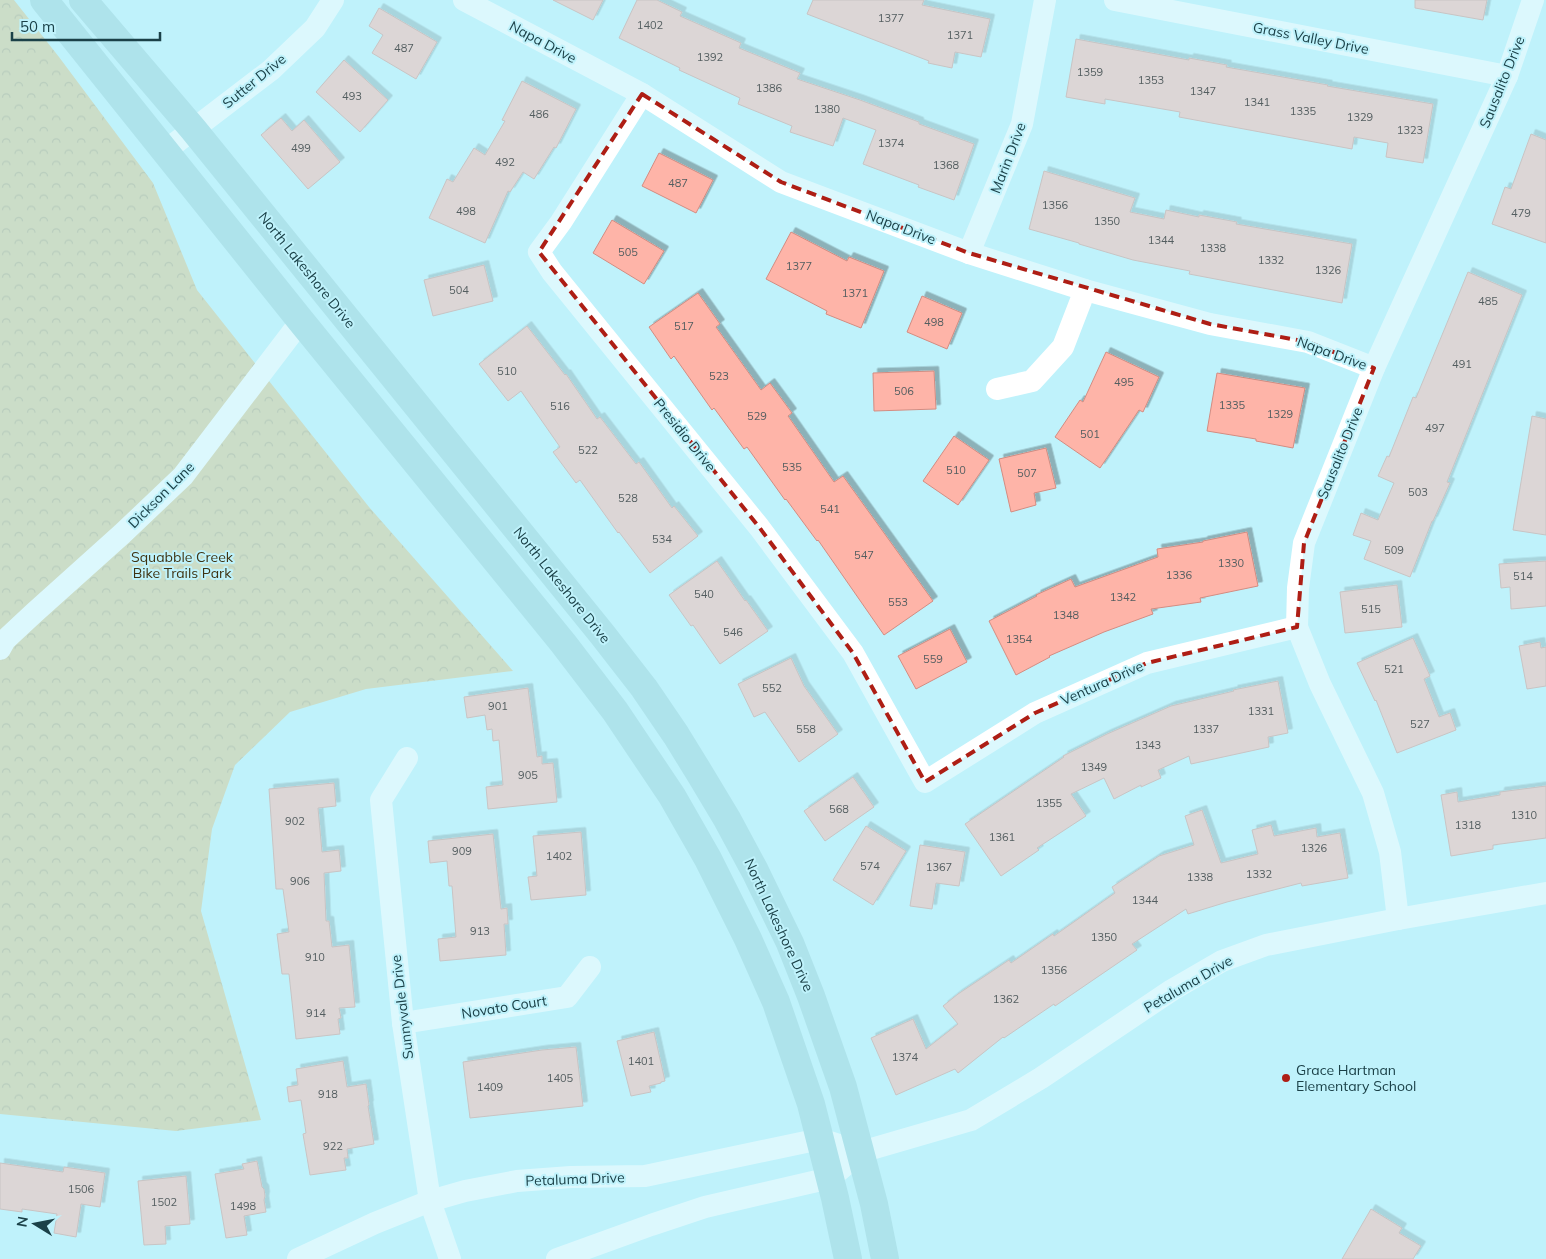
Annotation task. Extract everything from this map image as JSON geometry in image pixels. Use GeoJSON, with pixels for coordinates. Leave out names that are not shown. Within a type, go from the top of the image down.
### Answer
{"type":"FeatureCollection","features":[{"type":"Feature","properties":{"kind":"main road"},"geometry":{"type":"LineString","coordinates":[[44,0],[301,321],[563,643],[615,711],[672,796],[708,859],[748,939],[765,977],[799,1066],[830,1178],[848,1259]]}},
{"type":"Feature","properties":{"kind":"main road","name":"North Lakeshore Drive"},"geometry":{"type":"LineString","coordinates":[[83,0],[193,129],[602,634],[644,688],[681,743],[737,836],[772,904],[811,996],[843,1087],[874,1204],[885,1259]]}},
{"type":"Feature","properties":{"kind":"main road"},"geometry":{"type":"LineString","coordinates":[[301,321],[330,298]]}},
{"type":"Feature","properties":{"kind":"street","name":"Sutter Drive"},"geometry":{"type":"LineString","coordinates":[[165,151],[271,70],[315,28],[333,0]]}},
{"type":"Feature","properties":{"kind":"street","name":"Napa Drive"},"geometry":{"type":"LineString","coordinates":[[464,0],[642,94],[780,182],[969,253],[1085,290],[1210,324],[1308,342],[1374,368]]}},
{"type":"Feature","properties":{"kind":"street","name":"Marin Drive"},"geometry":{"type":"LineString","coordinates":[[969,253],[1022,124],[1045,0]]}},
{"type":"Feature","properties":{"kind":"street","name":"Grass Valley Drive"},"geometry":{"type":"LineString","coordinates":[[1115,0],[1507,76]]}},
{"type":"Feature","properties":{"kind":"street","name":"Sausalito Drive"},"geometry":{"type":"LineString","coordinates":[[1398,919],[1390,852],[1373,792],[1320,684],[1297,627],[1298,588],[1304,542],[1374,368],[1507,76],[1533,0]]}},
{"type":"Feature","properties":{"kind":"street","name":"Presidio Drive"},"geometry":{"type":"LineString","coordinates":[[642,94],[561,222],[539,252],[552,272],[759,526],[853,653],[925,782]]}},
{"type":"Feature","properties":{"kind":"street"},"geometry":{"type":"LineString","coordinates":[[997,389],[1032,381],[1064,347],[1085,290]]}},
{"type":"Feature","properties":{"kind":"street","name":"Dickson Lane"},"geometry":{"type":"LineString","coordinates":[[0,649],[5,640],[24,622],[183,476],[301,321]]}},
{"type":"Feature","properties":{"kind":"street","name":"Ventura Drive"},"geometry":{"type":"LineString","coordinates":[[925,782],[1035,714],[1147,662],[1297,627]]}},
{"type":"Feature","properties":{"kind":"street","name":"Sunnyvale Drive"},"geometry":{"type":"LineString","coordinates":[[407,758],[381,800],[403,1023],[430,1202],[450,1259]]}},
{"type":"Feature","properties":{"kind":"street","name":"Petaluma Drive"},"geometry":{"type":"LineString","coordinates":[[557,1259],[705,1207],[830,1178],[861,1152],[971,1120],[1040,1078],[1172,990],[1222,961],[1266,945],[1546,893]]}},
{"type":"Feature","properties":{"kind":"street","name":"Novato Court"},"geometry":{"type":"LineString","coordinates":[[403,1023],[567,997],[590,967]]}},
{"type":"Feature","properties":{"kind":"street","name":"Petaluma Drive"},"geometry":{"type":"LineString","coordinates":[[298,1259],[375,1223],[464,1191],[517,1181],[645,1176],[820,1140],[861,1152]]}},
{"type":"Feature","properties":{"kind":"highlighted area"},"geometry":{"type":"Polygon","coordinates":[[[642,94],[781,182],[969,253],[1210,324],[1308,342],[1374,368],[1304,543],[1297,627],[1147,663],[1035,713],[925,782],[853,653],[759,527],[539,252],[642,94]]]}},
{"type":"Feature","properties":{"kind":"green space","name":"Squabble Creek Bike Trails Park"},"geometry":{"type":"Polygon","coordinates":[[[0,0],[14,0],[153,183],[197,290],[369,507],[513,671],[366,689],[290,712],[235,765],[212,829],[201,911],[261,1120],[176,1131],[0,1114],[0,0]]]}},
{"type":"Feature","properties":{"kind":"building"},"geometry":{"type":"Polygon","coordinates":[[[553,0],[603,0],[593,20],[553,0]]]}},
{"type":"Feature","properties":{"kind":"building"},"geometry":{"type":"Polygon","coordinates":[[[637,0],[657,0],[682,12],[680,16],[741,43],[739,48],[800,73],[797,79],[860,100],[974,144],[954,200],[863,164],[876,130],[843,118],[833,146],[790,132],[792,126],[738,104],[740,98],[679,70],[680,68],[619,38],[637,0]]]}},
{"type":"Feature","properties":{"kind":"building"},"geometry":{"type":"Polygon","coordinates":[[[813,0],[924,0],[922,5],[990,19],[981,57],[955,52],[952,68],[928,63],[929,61],[807,14],[813,0]]]}},
{"type":"Feature","properties":{"kind":"building"},"geometry":{"type":"Polygon","coordinates":[[[1415,0],[1487,0],[1483,20],[1415,8],[1415,0]]]}},
{"type":"Feature","properties":{"kind":"building"},"geometry":{"type":"Polygon","coordinates":[[[379,8],[437,42],[416,79],[372,53],[383,35],[369,26],[379,8]]]}},
{"type":"Feature","properties":{"kind":"building"},"geometry":{"type":"Polygon","coordinates":[[[1076,39],[1189,60],[1189,58],[1227,65],[1226,67],[1433,104],[1423,163],[1386,157],[1388,143],[1354,137],[1352,149],[1179,117],[1180,112],[1105,99],[1105,104],[1066,97],[1076,39]]]}},
{"type":"Feature","properties":{"kind":"building"},"geometry":{"type":"Polygon","coordinates":[[[344,60],[388,100],[360,132],[316,92],[344,60]]]}},
{"type":"Feature","properties":{"kind":"building"},"geometry":{"type":"Polygon","coordinates":[[[522,81],[576,109],[556,148],[554,147],[534,179],[523,172],[510,192],[508,191],[485,243],[429,218],[447,179],[453,182],[474,148],[485,155],[505,121],[502,120],[522,81]]]}},
{"type":"Feature","properties":{"kind":"building"},"geometry":{"type":"Polygon","coordinates":[[[281,118],[292,131],[304,120],[340,162],[308,189],[261,135],[281,118]]]}},
{"type":"Feature","properties":{"kind":"building"},"geometry":{"type":"Polygon","coordinates":[[[1531,134],[1546,140],[1546,243],[1492,224],[1505,187],[1511,189],[1531,134]]]}},
{"type":"Feature","properties":{"kind":"building"},"geometry":{"type":"Polygon","coordinates":[[[659,153],[713,180],[696,213],[642,186],[659,153]]]}},
{"type":"Feature","properties":{"kind":"building"},"geometry":{"type":"Polygon","coordinates":[[[1044,171],[1135,198],[1130,212],[1164,219],[1166,210],[1352,244],[1342,303],[1189,274],[1190,271],[1133,260],[1029,229],[1044,171]]]}},
{"type":"Feature","properties":{"kind":"building"},"geometry":{"type":"Polygon","coordinates":[[[612,220],[664,251],[644,284],[593,253],[612,220]]]}},
{"type":"Feature","properties":{"kind":"building"},"geometry":{"type":"Polygon","coordinates":[[[791,232],[847,261],[849,257],[884,271],[861,328],[826,314],[827,311],[766,279],[791,232]]]}},
{"type":"Feature","properties":{"kind":"building"},"geometry":{"type":"Polygon","coordinates":[[[484,265],[493,301],[433,316],[424,280],[484,265]]]}},
{"type":"Feature","properties":{"kind":"building"},"geometry":{"type":"Polygon","coordinates":[[[1468,272],[1522,295],[1447,482],[1450,483],[1432,521],[1410,577],[1364,559],[1371,541],[1353,535],[1361,513],[1378,520],[1394,483],[1378,476],[1387,456],[1389,457],[1413,397],[1416,398],[1468,272]]]}},
{"type":"Feature","properties":{"kind":"building"},"geometry":{"type":"Polygon","coordinates":[[[698,293],[720,324],[716,327],[761,390],[770,383],[792,413],[788,416],[834,482],[843,476],[933,601],[884,635],[818,540],[785,500],[747,447],[744,449],[714,408],[712,410],[674,356],[671,359],[649,327],[698,293]]]}},
{"type":"Feature","properties":{"kind":"building"},"geometry":{"type":"Polygon","coordinates":[[[922,296],[962,313],[947,349],[907,332],[922,296]]]}},
{"type":"Feature","properties":{"kind":"building"},"geometry":{"type":"Polygon","coordinates":[[[527,326],[566,374],[597,419],[600,417],[636,464],[639,462],[672,508],[674,506],[698,536],[650,573],[618,533],[580,480],[576,483],[553,452],[560,447],[521,391],[508,401],[479,364],[527,326]]]}},
{"type":"Feature","properties":{"kind":"building"},"geometry":{"type":"Polygon","coordinates":[[[1106,352],[1159,377],[1143,412],[1139,410],[1100,468],[1055,437],[1080,400],[1083,402],[1106,352]]]}},
{"type":"Feature","properties":{"kind":"building"},"geometry":{"type":"Polygon","coordinates":[[[934,371],[936,409],[874,411],[873,373],[934,371]]]}},
{"type":"Feature","properties":{"kind":"building"},"geometry":{"type":"Polygon","coordinates":[[[1217,373],[1305,388],[1293,448],[1256,441],[1256,439],[1207,431],[1217,373]]]}},
{"type":"Feature","properties":{"kind":"building"},"geometry":{"type":"Polygon","coordinates":[[[1532,416],[1546,419],[1546,535],[1513,530],[1532,416]]]}},
{"type":"Feature","properties":{"kind":"building"},"geometry":{"type":"Polygon","coordinates":[[[954,436],[989,460],[958,505],[923,481],[954,436]]]}},
{"type":"Feature","properties":{"kind":"building"},"geometry":{"type":"Polygon","coordinates":[[[1046,448],[1056,488],[1034,493],[1036,505],[1011,512],[999,459],[1046,448]]]}},
{"type":"Feature","properties":{"kind":"building"},"geometry":{"type":"Polygon","coordinates":[[[1247,532],[1258,586],[1200,598],[1201,602],[1151,609],[1153,614],[1104,632],[1049,656],[1016,675],[989,621],[1036,595],[1071,579],[1075,587],[1158,557],[1157,549],[1203,542],[1247,532]]]}},
{"type":"Feature","properties":{"kind":"building"},"geometry":{"type":"Polygon","coordinates":[[[717,561],[768,631],[720,664],[669,595],[717,561]]]}},
{"type":"Feature","properties":{"kind":"building"},"geometry":{"type":"Polygon","coordinates":[[[1546,561],[1546,606],[1511,609],[1510,587],[1501,588],[1499,564],[1546,561]]]}},
{"type":"Feature","properties":{"kind":"building"},"geometry":{"type":"Polygon","coordinates":[[[1397,585],[1402,627],[1345,633],[1340,592],[1397,585]]]}},
{"type":"Feature","properties":{"kind":"building"},"geometry":{"type":"Polygon","coordinates":[[[950,629],[967,662],[916,689],[898,656],[950,629]]]}},
{"type":"Feature","properties":{"kind":"building"},"geometry":{"type":"Polygon","coordinates":[[[1413,638],[1430,676],[1424,679],[1439,717],[1450,713],[1456,730],[1397,753],[1376,700],[1357,663],[1413,638]]]}},
{"type":"Feature","properties":{"kind":"building"},"geometry":{"type":"Polygon","coordinates":[[[1540,642],[1541,648],[1546,647],[1546,686],[1527,689],[1519,646],[1540,642]]]}},
{"type":"Feature","properties":{"kind":"building"},"geometry":{"type":"Polygon","coordinates":[[[791,658],[804,686],[838,734],[799,762],[765,712],[754,717],[738,684],[791,658]]]}},
{"type":"Feature","properties":{"kind":"building"},"geometry":{"type":"Polygon","coordinates":[[[1278,681],[1288,733],[1268,737],[1269,747],[1191,764],[1189,756],[1158,770],[1161,778],[1141,787],[1141,785],[1114,799],[1104,778],[1071,794],[1086,816],[1037,848],[1039,850],[1001,876],[965,824],[1063,756],[1107,734],[1171,706],[1278,681]]]}},
{"type":"Feature","properties":{"kind":"building"},"geometry":{"type":"Polygon","coordinates":[[[528,688],[537,757],[542,756],[542,764],[553,763],[557,802],[488,809],[486,787],[503,785],[499,740],[493,741],[492,729],[487,730],[485,715],[467,718],[464,697],[528,688]]]}},
{"type":"Feature","properties":{"kind":"building"},"geometry":{"type":"Polygon","coordinates":[[[853,777],[874,807],[825,841],[804,811],[853,777]]]}},
{"type":"Feature","properties":{"kind":"building"},"geometry":{"type":"Polygon","coordinates":[[[334,783],[336,806],[318,808],[322,852],[339,850],[341,871],[324,873],[326,921],[329,921],[332,947],[349,945],[355,1007],[339,1008],[341,1018],[338,1019],[340,1034],[296,1039],[289,974],[282,974],[277,934],[289,932],[283,889],[276,889],[269,789],[334,783]]]}},
{"type":"Feature","properties":{"kind":"building"},"geometry":{"type":"Polygon","coordinates":[[[1546,786],[1546,838],[1493,845],[1493,849],[1451,856],[1441,795],[1457,792],[1458,802],[1500,795],[1500,792],[1546,786]]]}},
{"type":"Feature","properties":{"kind":"building"},"geometry":{"type":"Polygon","coordinates":[[[1202,810],[1221,863],[1258,854],[1252,830],[1271,825],[1274,836],[1316,828],[1317,837],[1340,833],[1348,878],[1302,886],[1301,883],[1188,914],[1186,909],[1132,944],[1137,950],[1055,1006],[1054,1004],[1003,1037],[958,1073],[955,1069],[896,1095],[871,1038],[913,1019],[926,1049],[958,1024],[943,1006],[1009,960],[1011,963],[1053,934],[1054,936],[1115,893],[1112,887],[1159,856],[1194,845],[1185,816],[1202,810]]]}},
{"type":"Feature","properties":{"kind":"building"},"geometry":{"type":"Polygon","coordinates":[[[866,826],[906,851],[873,905],[833,880],[866,826]]]}},
{"type":"Feature","properties":{"kind":"building"},"geometry":{"type":"Polygon","coordinates":[[[581,832],[586,895],[531,900],[528,877],[537,876],[533,836],[581,832]]]}},
{"type":"Feature","properties":{"kind":"building"},"geometry":{"type":"Polygon","coordinates":[[[493,834],[501,909],[507,908],[508,924],[504,924],[506,955],[440,961],[438,939],[456,937],[452,886],[449,886],[447,861],[430,863],[428,841],[493,834]]]}},
{"type":"Feature","properties":{"kind":"building"},"geometry":{"type":"Polygon","coordinates":[[[920,845],[965,852],[959,886],[936,883],[932,909],[910,906],[920,845]]]}},
{"type":"Feature","properties":{"kind":"building"},"geometry":{"type":"Polygon","coordinates":[[[654,1032],[665,1081],[649,1086],[651,1092],[631,1096],[617,1041],[654,1032]]]}},
{"type":"Feature","properties":{"kind":"building"},"geometry":{"type":"Polygon","coordinates":[[[576,1047],[583,1106],[470,1118],[463,1062],[542,1050],[576,1047]]]}},
{"type":"Feature","properties":{"kind":"building"},"geometry":{"type":"Polygon","coordinates":[[[343,1061],[347,1087],[366,1084],[374,1144],[347,1149],[348,1158],[344,1158],[346,1170],[310,1175],[303,1134],[306,1133],[301,1100],[289,1102],[287,1087],[298,1085],[296,1069],[343,1061]]]}},
{"type":"Feature","properties":{"kind":"building"},"geometry":{"type":"Polygon","coordinates":[[[257,1161],[264,1189],[266,1212],[244,1216],[247,1235],[226,1238],[215,1174],[244,1169],[242,1164],[257,1161]]]}},
{"type":"Feature","properties":{"kind":"building"},"geometry":{"type":"Polygon","coordinates":[[[0,1163],[63,1172],[64,1167],[105,1173],[100,1207],[81,1204],[76,1237],[54,1233],[57,1214],[22,1209],[22,1212],[0,1209],[0,1163]]]}},
{"type":"Feature","properties":{"kind":"building"},"geometry":{"type":"Polygon","coordinates":[[[186,1176],[190,1224],[165,1226],[166,1244],[144,1245],[138,1181],[186,1176]]]}},
{"type":"Feature","properties":{"kind":"building"},"geometry":{"type":"Polygon","coordinates":[[[1371,1209],[1402,1228],[1399,1233],[1421,1246],[1413,1259],[1342,1259],[1371,1209]]]}},
{"type":"Feature","properties":{"kind":"place","name":"Grace Hartman Elementary School"},"geometry":{"type":"Point","coordinates":[1286,1078]}}]}
